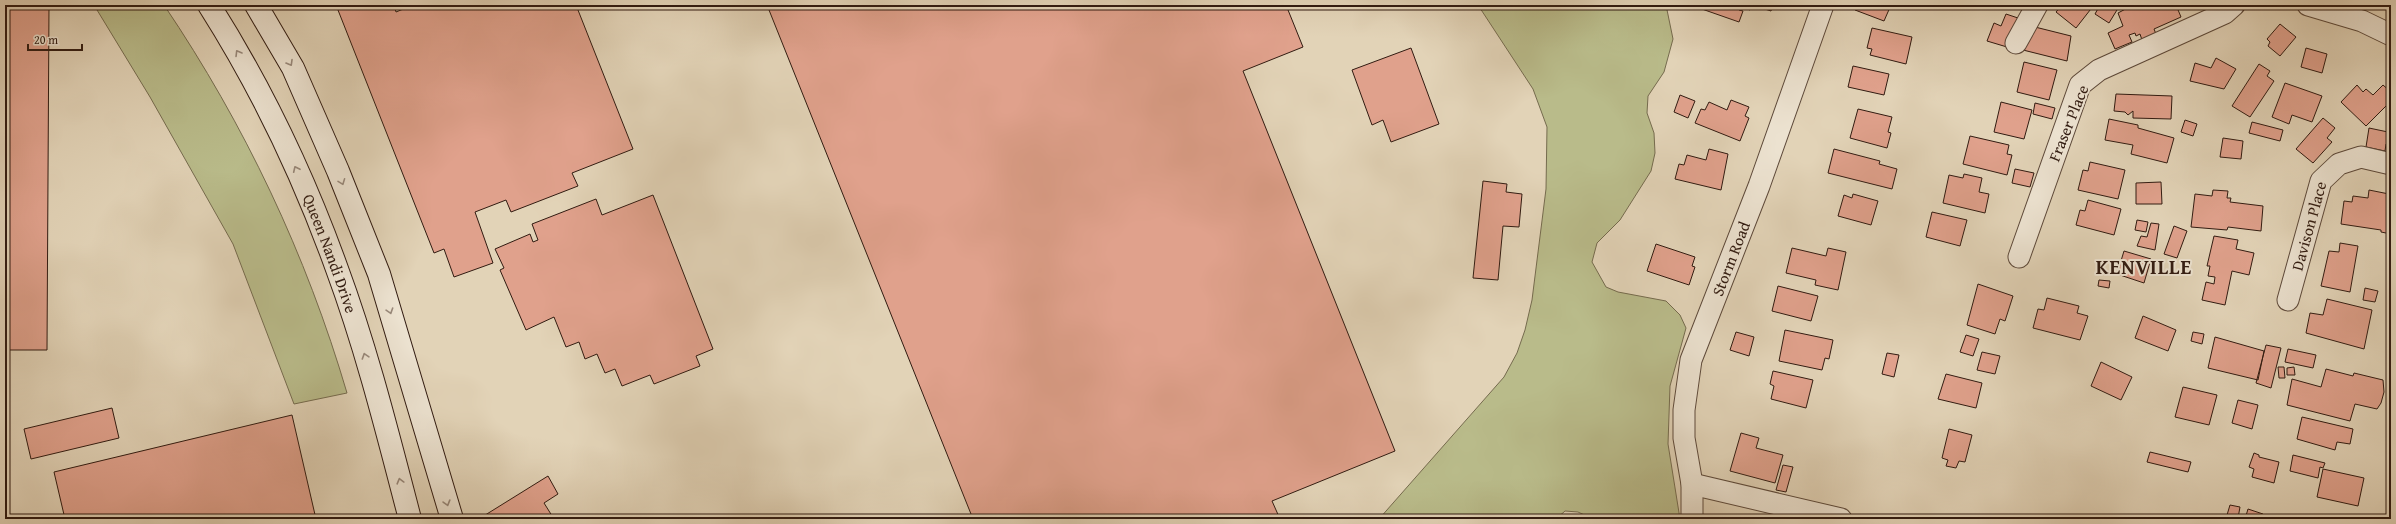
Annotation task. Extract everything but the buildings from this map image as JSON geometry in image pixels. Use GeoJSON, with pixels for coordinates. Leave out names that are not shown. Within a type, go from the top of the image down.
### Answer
{"type":"FeatureCollection","features":[{"type":"Feature","properties":{"kind":"main road","name":"Queen Nandi Drive"},"geometry":{"type":"LineString","coordinates":[[209,5],[252,75],[298,171],[338,269],[372,380],[410,519]]}},
{"type":"Feature","properties":{"kind":"main road"},"geometry":{"type":"LineString","coordinates":[[256,5],[293,68],[338,170],[378,274],[452,519]]}},
{"type":"Feature","properties":{"kind":"street","name":"Storm Road"},"geometry":{"type":"LineString","coordinates":[[1692,519],[1692,484],[1684,438],[1684,410],[1690,360],[1759,186],[1823,5]]}},
{"type":"Feature","properties":{"kind":"street"},"geometry":{"type":"LineString","coordinates":[[2016,43],[2036,5]]}},
{"type":"Feature","properties":{"kind":"street","name":"Fraser Place"},"geometry":{"type":"LineString","coordinates":[[2019,257],[2061,137],[2083,82],[2099,70],[2225,13],[2234,5]]}},
{"type":"Feature","properties":{"kind":"street"},"geometry":{"type":"LineString","coordinates":[[2308,5],[2362,21],[2391,35]]}},
{"type":"Feature","properties":{"kind":"street","name":"Davison Place"},"geometry":{"type":"LineString","coordinates":[[2288,300],[2321,181],[2339,164],[2361,157],[2391,164]]}},
{"type":"Feature","properties":{"kind":"street"},"geometry":{"type":"LineString","coordinates":[[1692,484],[1841,519]]}},
{"type":"Feature","properties":{"kind":"green space"},"geometry":{"type":"Polygon","coordinates":[[[94,5],[164,5],[221,97],[247,144],[270,192],[312,291],[331,341],[347,393],[294,404],[233,244],[150,97],[94,5]]]}},
{"type":"Feature","properties":{"kind":"green space"},"geometry":{"type":"Polygon","coordinates":[[[1478,5],[1666,5],[1673,39],[1664,72],[1648,96],[1647,113],[1654,133],[1655,153],[1651,171],[1620,220],[1597,243],[1592,262],[1606,287],[1618,292],[1666,301],[1680,315],[1686,328],[1670,386],[1668,444],[1680,519],[1593,519],[1578,512],[1565,511],[1556,519],[1379,519],[1504,377],[1517,353],[1525,330],[1532,300],[1546,189],[1547,127],[1533,89],[1478,5]]]}},
{"type":"Feature","properties":{"kind":"district","name":"KENVILLE"},"geometry":{"type":"Point","coordinates":[2144,267]}}]}
